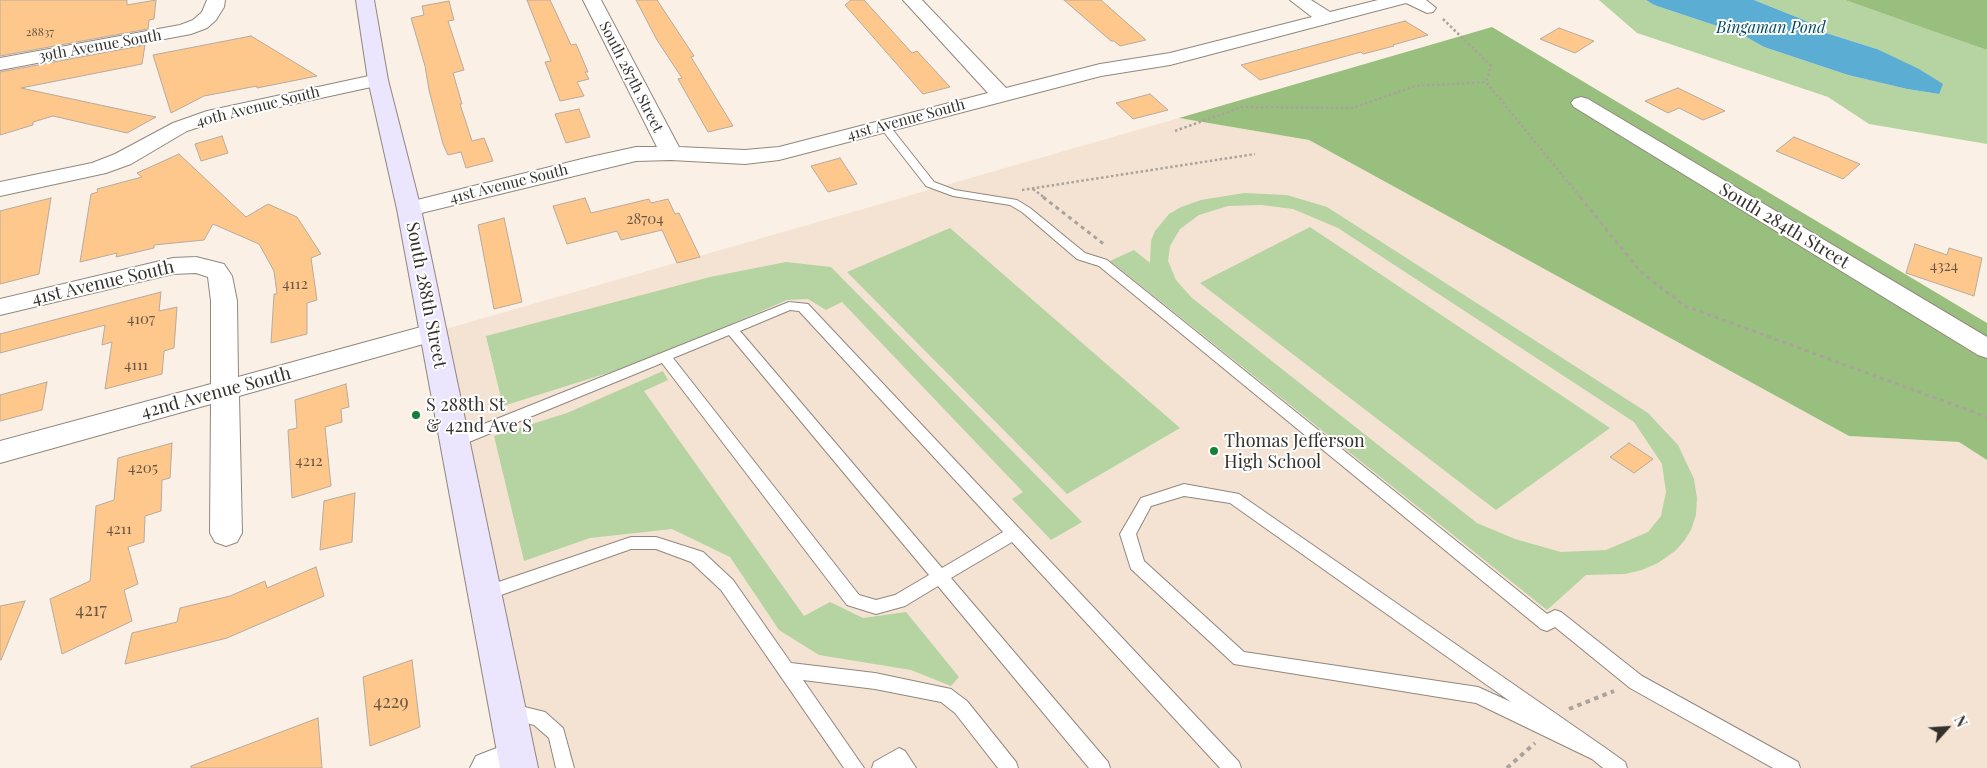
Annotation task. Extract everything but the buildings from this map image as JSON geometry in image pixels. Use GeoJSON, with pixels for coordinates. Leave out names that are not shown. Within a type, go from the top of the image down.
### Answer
{"type":"FeatureCollection","features":[{"type":"Feature","properties":{"kind":"main road","name":"South 288th Street"},"geometry":{"type":"LineString","coordinates":[[365,0],[378,80],[409,209],[432,334],[508,710],[508,764]]}},
{"type":"Feature","properties":{"kind":"street","name":"39th Avenue South"},"geometry":{"type":"LineString","coordinates":[[0,64],[176,32],[200,24],[209,16],[216,0]]}},
{"type":"Feature","properties":{"kind":"street","name":"South 287th Street"},"geometry":{"type":"LineString","coordinates":[[592,0],[671,153]]}},
{"type":"Feature","properties":{"kind":"street"},"geometry":{"type":"LineString","coordinates":[[912,0],[1001,95]]}},
{"type":"Feature","properties":{"kind":"street"},"geometry":{"type":"LineString","coordinates":[[1299,0],[1326,18]]}},
{"type":"Feature","properties":{"kind":"street","name":"41st Avenue South"},"geometry":{"type":"LineString","coordinates":[[409,209],[636,154],[671,153],[745,156],[779,153],[1100,70],[1170,59],[1399,0]]}},
{"type":"Feature","properties":{"kind":"street","name":"40th Avenue South"},"geometry":{"type":"LineString","coordinates":[[0,189],[98,168],[123,159],[180,127],[214,115],[378,80]]}},
{"type":"Feature","properties":{"kind":"street","name":"South 284th Street"},"geometry":{"type":"LineString","coordinates":[[1581,103],[1987,348]]}},
{"type":"Feature","properties":{"kind":"street","name":"41st Avenue South"},"geometry":{"type":"LineString","coordinates":[[0,307],[173,266],[207,266],[215,270],[220,276],[223,285],[225,392]]}},
{"type":"Feature","properties":{"kind":"street","name":"42nd Avenue South"},"geometry":{"type":"LineString","coordinates":[[0,452],[432,334]]}},
{"type":"Feature","properties":{"kind":"street"},"geometry":{"type":"LineString","coordinates":[[225,392],[226,533]]}},
{"type":"Feature","properties":{"kind":"lane"},"geometry":{"type":"LineString","coordinates":[[885,126],[930,184],[953,193],[1013,202],[1026,210],[1081,256],[1103,263],[1547,624],[1555,617],[1636,682],[1791,768]]}},
{"type":"Feature","properties":{"kind":"lane"},"geometry":{"type":"LineString","coordinates":[[454,442],[789,306],[803,307],[1232,768]]}},
{"type":"Feature","properties":{"kind":"lane"},"geometry":{"type":"LineString","coordinates":[[732,330],[1101,768]]}},
{"type":"Feature","properties":{"kind":"lane"},"geometry":{"type":"LineString","coordinates":[[665,357],[853,600],[876,606],[899,601],[1014,533]]}},
{"type":"Feature","properties":{"kind":"lane"},"geometry":{"type":"LineString","coordinates":[[1549,724],[1478,695],[1240,658],[1137,564],[1128,534],[1146,502],[1184,490],[1234,498],[1549,724],[1598,753],[1618,768]]}},
{"type":"Feature","properties":{"kind":"lane"},"geometry":{"type":"LineString","coordinates":[[484,594],[631,543],[656,543],[697,557],[727,585],[855,768]]}},
{"type":"Feature","properties":{"kind":"lane"},"geometry":{"type":"LineString","coordinates":[[786,670],[876,681],[944,695],[961,707],[1009,768]]}},
{"type":"Feature","properties":{"kind":"lane"},"geometry":{"type":"LineString","coordinates":[[508,710],[539,718],[557,734],[565,768]]}},
{"type":"Feature","properties":{"kind":"lane"},"geometry":{"type":"LineString","coordinates":[[881,768],[899,757],[907,768]]}},
{"type":"Feature","properties":{"kind":"path"},"geometry":{"type":"LineString","coordinates":[[1420,4],[1447,22],[1491,66],[1486,82]]}},
{"type":"Feature","properties":{"kind":"path"},"geometry":{"type":"LineString","coordinates":[[1175,131],[1241,107],[1352,108],[1415,86],[1486,82]]}},
{"type":"Feature","properties":{"kind":"path"},"geometry":{"type":"LineString","coordinates":[[1486,82],[1641,272],[1685,306],[1987,417]]}},
{"type":"Feature","properties":{"kind":"path"},"geometry":{"type":"LineString","coordinates":[[977,197],[1255,154]]}},
{"type":"Feature","properties":{"kind":"path"},"geometry":{"type":"LineString","coordinates":[[1033,188],[1105,246]]}},
{"type":"Feature","properties":{"kind":"path"},"geometry":{"type":"LineString","coordinates":[[1508,768],[1549,724],[1636,682]]}},
{"type":"Feature","properties":{"kind":"shaded area","name":"Thomas Jefferson High School"},"geometry":{"type":"Polygon","coordinates":[[[1179,118],[1309,140],[1849,436],[1959,442],[1987,460],[1987,768],[519,768],[432,333],[1179,118]]]}},
{"type":"Feature","properties":{"kind":"green space"},"geometry":{"type":"Polygon","coordinates":[[[1599,0],[1646,0],[1654,5],[1741,34],[1764,47],[1848,75],[1907,89],[1939,94],[1877,49],[1826,33],[1804,20],[1754,0],[1845,0],[1987,50],[1987,144],[1869,124],[1828,97],[1637,33],[1599,0]]]}},
{"type":"Feature","properties":{"kind":"green space"},"geometry":{"type":"Polygon","coordinates":[[[1845,0],[1987,0],[1987,50],[1924,28],[1845,0]]]}},
{"type":"Feature","properties":{"kind":"green space"},"geometry":{"type":"Polygon","coordinates":[[[1492,27],[1987,323],[1987,460],[1959,442],[1849,436],[1309,140],[1179,118],[1492,27]]]}},
{"type":"Feature","properties":{"kind":"green space"},"geometry":{"type":"Polygon","coordinates":[[[1244,193],[1287,195],[1327,207],[1648,413],[1678,445],[1694,479],[1697,498],[1696,515],[1691,530],[1684,541],[1675,551],[1658,563],[1642,570],[1625,574],[1586,575],[1547,610],[1110,261],[1134,250],[1150,263],[1151,241],[1155,231],[1169,214],[1181,207],[1201,200],[1244,193]],[[1261,205],[1228,206],[1199,215],[1180,229],[1170,246],[1168,261],[1176,280],[1192,298],[1477,523],[1515,539],[1561,552],[1606,550],[1648,532],[1661,516],[1666,492],[1662,464],[1634,422],[1338,228],[1293,209],[1261,205]]]}},
{"type":"Feature","properties":{"kind":"green space"},"geometry":{"type":"Polygon","coordinates":[[[1310,227],[1610,428],[1496,510],[1200,283],[1310,227]]]}},
{"type":"Feature","properties":{"kind":"green space"},"geometry":{"type":"Polygon","coordinates":[[[950,228],[1180,428],[1067,494],[847,272],[950,228]]]}},
{"type":"Feature","properties":{"kind":"green space"},"geometry":{"type":"Polygon","coordinates":[[[786,262],[831,267],[1082,522],[1051,540],[1012,499],[1023,492],[842,302],[826,310],[808,299],[787,300],[646,361],[503,406],[486,336],[710,277],[786,262]]]}},
{"type":"Feature","properties":{"kind":"green space"},"geometry":{"type":"Polygon","coordinates":[[[663,371],[668,380],[644,391],[804,616],[830,602],[863,618],[906,612],[959,677],[951,686],[911,670],[819,655],[779,630],[730,557],[672,529],[590,538],[524,561],[494,436],[567,413],[663,371]]]}},
{"type":"Feature","properties":{"kind":"water","name":"Bingaman Pond"},"geometry":{"type":"Polygon","coordinates":[[[1646,0],[1754,0],[1804,20],[1826,33],[1877,49],[1919,69],[1943,84],[1939,94],[1907,89],[1848,75],[1764,47],[1741,34],[1654,5],[1646,0]]]}},
{"type":"Feature","properties":{"kind":"place","name":"S 288th St & 42nd Ave S"},"geometry":{"type":"Point","coordinates":[416,415]}},
{"type":"Feature","properties":{"kind":"place","name":"Thomas Jefferson High School"},"geometry":{"type":"Point","coordinates":[1214,451]}}]}
